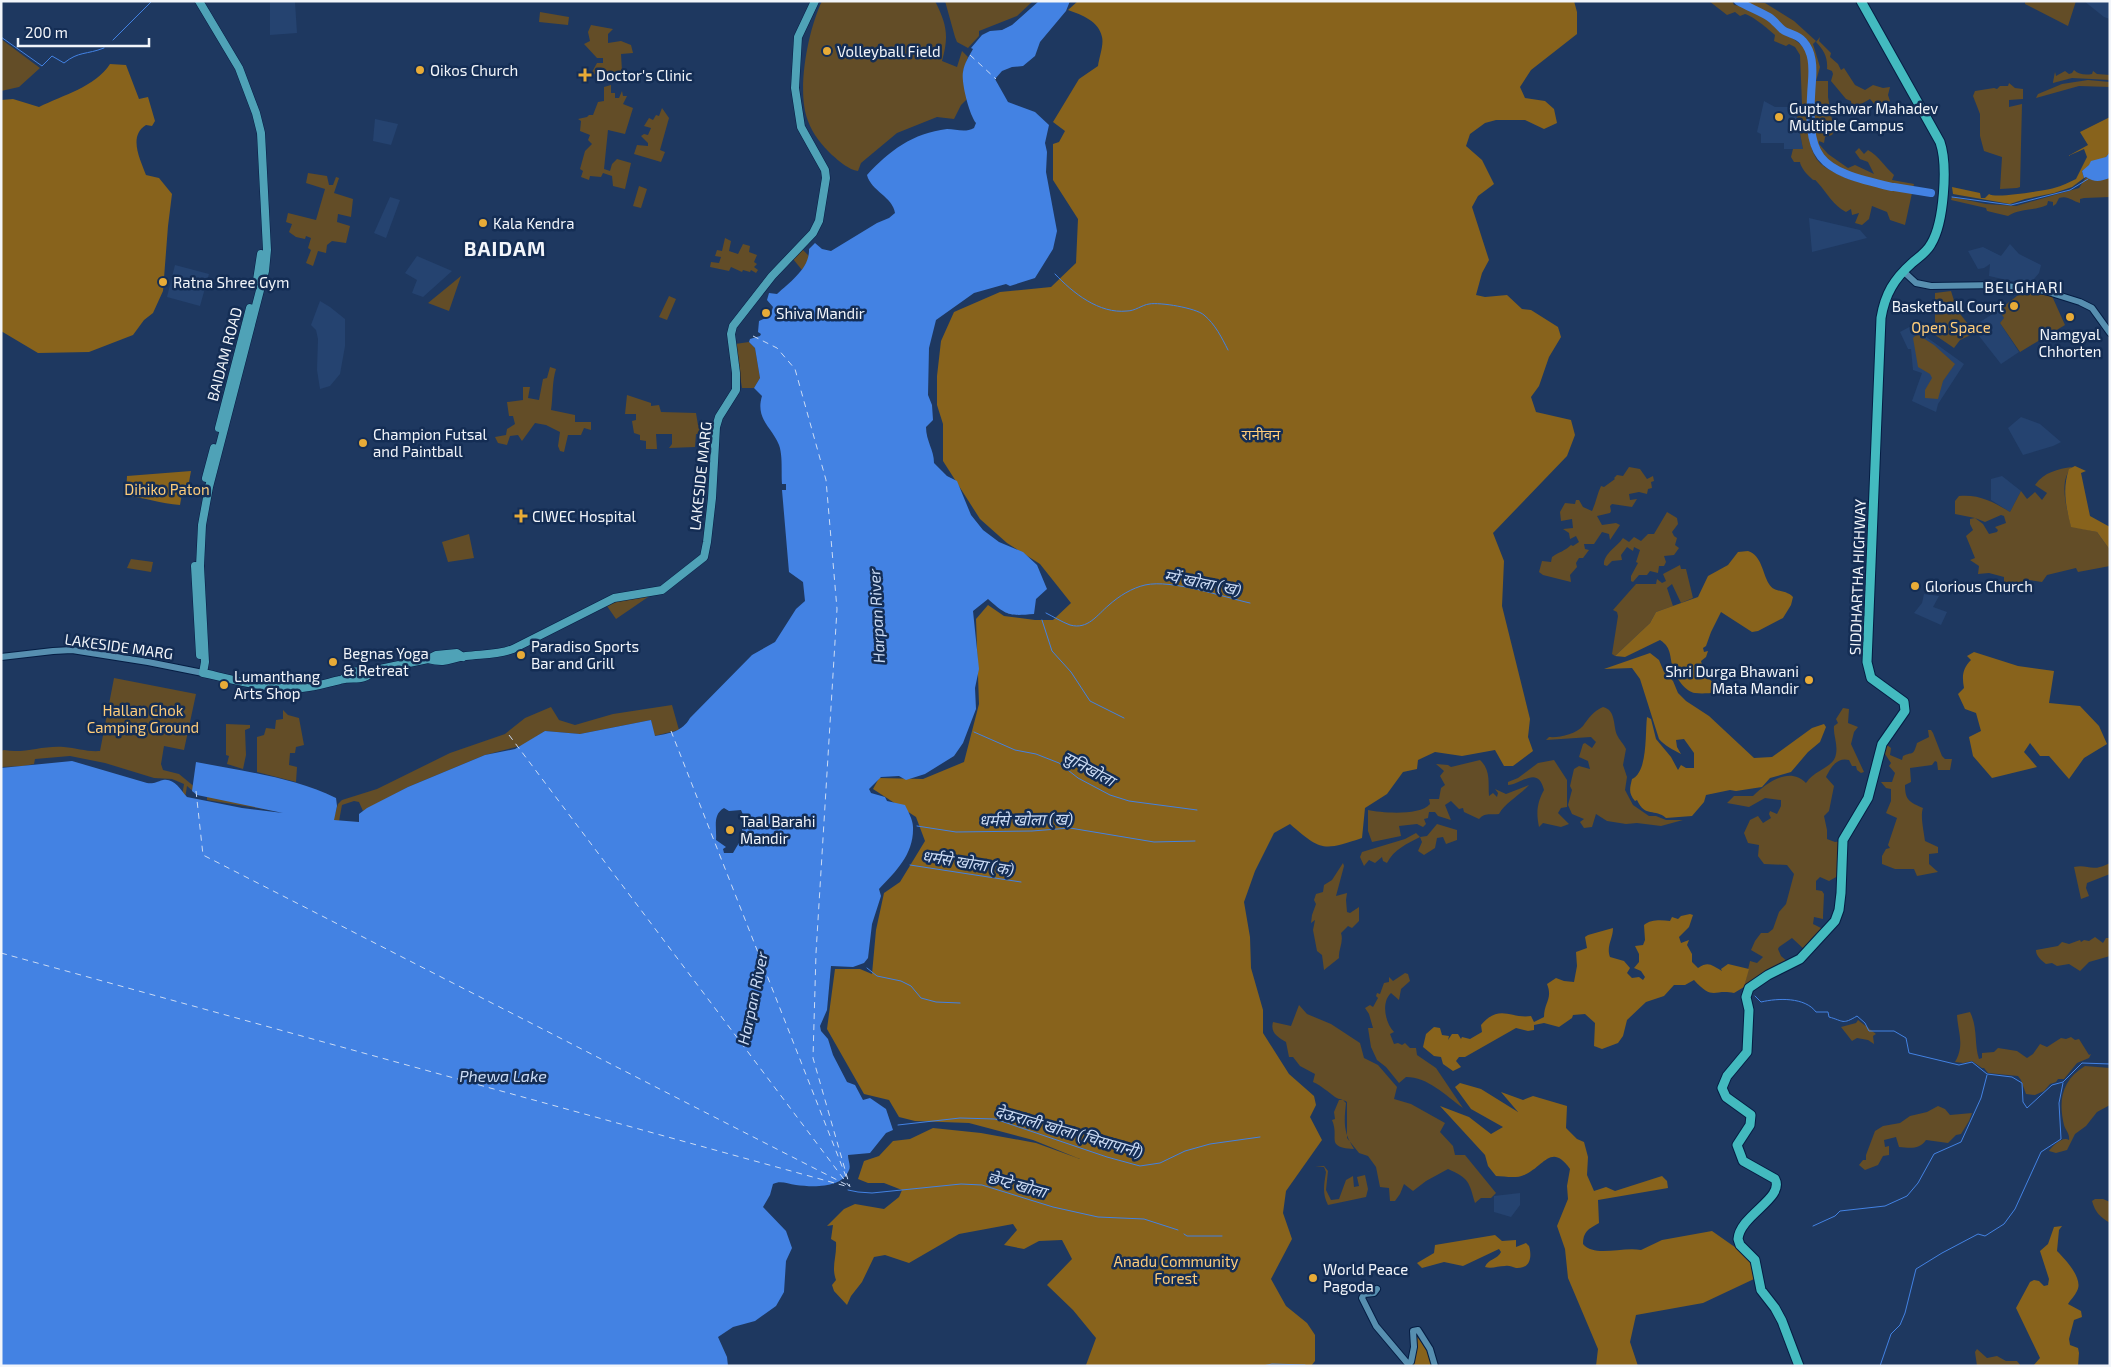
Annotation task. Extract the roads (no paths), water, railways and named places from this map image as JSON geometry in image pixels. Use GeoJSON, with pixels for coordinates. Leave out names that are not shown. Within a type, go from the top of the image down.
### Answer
{"type":"FeatureCollection","features":[{"type":"Feature","properties":{"kind":"highway","name":"SIDDHARTHA HIGHWAY"},"geometry":{"type":"LineString","coordinates":[[1799,1366],[1782,1321],[1761,1290],[1755,1260],[1740,1245],[1738,1239],[1747,1219],[1769,1200],[1775,1192],[1777,1183],[1775,1179],[1751,1167],[1741,1158],[1737,1145],[1750,1125],[1751,1115],[1726,1097],[1722,1088],[1727,1076],[1747,1052],[1750,1010],[1746,996],[1749,988],[1768,975],[1800,959],[1835,921],[1839,910],[1843,840],[1868,798],[1882,744],[1905,711],[1904,702],[1871,678],[1867,662],[1881,318],[1888,290],[1903,271],[1924,253],[1934,237],[1941,203],[1943,150],[1861,1]]}},
{"type":"Feature","properties":{"kind":"main road","name":"BAIDAM ROAD"},"geometry":{"type":"LineString","coordinates":[[194,1],[236,69],[253,114],[257,133],[262,250],[257,284],[200,506],[195,567],[200,661],[203,669]]}},
{"type":"Feature","properties":{"kind":"main road","name":"BAIDAM ROAD"},"geometry":{"type":"LineString","coordinates":[[199,1],[239,68],[256,113],[261,132],[267,250],[265,271],[208,486],[203,516],[200,552],[205,662],[203,669]]}},
{"type":"Feature","properties":{"kind":"main road","name":"LAKESIDE MARG"},"geometry":{"type":"LineString","coordinates":[[1,657],[72,650],[203,669],[262,686],[282,688],[309,687],[343,679],[353,680],[368,677],[375,670],[428,659],[444,662],[464,656],[505,652],[614,598],[662,590],[704,557],[708,542],[716,427],[719,417],[736,390],[731,331],[760,290],[808,238],[819,221],[826,178],[825,170],[801,127],[795,88],[798,37],[815,1]]}},
{"type":"Feature","properties":{"kind":"main road"},"geometry":{"type":"LineString","coordinates":[[1903,271],[1916,283],[1931,286],[1999,285],[2046,292],[2092,308],[2110,332]]}},
{"type":"Feature","properties":{"kind":"main road"},"geometry":{"type":"LineString","coordinates":[[1378,1289],[1364,1294],[1362,1298],[1367,1312],[1376,1326],[1408,1364],[1411,1362],[1414,1352],[1413,1331],[1418,1330],[1430,1349],[1435,1366]]}},
{"type":"Feature","properties":{"kind":"water","name":"Phewa Lake"},"geometry":{"type":"Polygon","coordinates":[[[1039,1],[1070,1],[1066,11],[1040,42],[1035,56],[1023,66],[1012,67],[1002,71],[995,79],[1008,102],[1035,112],[1049,125],[1045,143],[1047,152],[1046,172],[1057,231],[1053,249],[1035,278],[1010,286],[1006,284],[974,293],[936,320],[929,348],[928,395],[932,405],[933,420],[926,427],[934,463],[947,476],[957,481],[971,515],[983,530],[999,542],[1023,552],[1037,565],[1047,589],[1036,599],[1034,614],[1009,614],[988,599],[973,611],[979,669],[975,688],[976,709],[963,743],[954,756],[925,774],[906,780],[899,776],[881,777],[869,789],[871,793],[885,797],[887,801],[905,805],[912,821],[913,837],[903,861],[879,889],[881,896],[872,924],[868,958],[864,963],[853,967],[831,966],[827,1010],[820,1026],[821,1031],[828,1039],[833,1055],[847,1082],[855,1085],[863,1100],[870,1098],[886,1109],[893,1130],[886,1133],[870,1153],[848,1155],[850,1168],[840,1181],[818,1186],[793,1185],[781,1182],[773,1184],[770,1195],[763,1207],[786,1231],[792,1248],[786,1261],[784,1292],[776,1306],[755,1321],[733,1327],[718,1337],[727,1357],[728,1366],[1,1366],[1,768],[72,761],[147,783],[167,780],[176,785],[187,797],[242,808],[283,813],[197,795],[192,791],[196,762],[285,780],[320,791],[336,798],[337,806],[334,820],[359,822],[359,814],[367,808],[408,787],[485,755],[515,749],[545,731],[580,734],[651,720],[655,736],[679,729],[752,655],[775,642],[796,609],[805,601],[803,582],[789,572],[782,490],[786,490],[786,484],[782,484],[780,449],[762,417],[760,404],[762,396],[754,388],[760,378],[755,348],[749,342],[750,339],[761,334],[758,332],[759,321],[770,316],[773,307],[767,300],[769,293],[777,294],[798,274],[806,262],[809,249],[815,243],[822,249],[831,251],[895,213],[890,203],[869,181],[867,175],[884,158],[902,144],[923,134],[947,129],[967,130],[974,128],[976,123],[968,106],[964,90],[964,66],[973,49],[971,48],[982,35],[990,31],[1002,30],[1012,25],[1039,1]],[[724,808],[716,818],[716,840],[726,847],[723,849],[724,853],[733,853],[743,836],[741,822],[745,819],[741,810],[729,811],[724,808]]]}},
{"type":"Feature","properties":{"kind":"water"},"geometry":{"type":"Polygon","coordinates":[[[2110,152],[2110,178],[2098,181],[2084,178],[2082,171],[2091,161],[2106,157],[2110,152]]]}},
{"type":"Feature","properties":{"kind":"waterway"},"geometry":{"type":"LineString","coordinates":[[113,40],[152,1]]}},
{"type":"Feature","properties":{"kind":"waterway"},"geometry":{"type":"LineString","coordinates":[[1738,1],[1769,17],[1783,30],[1799,37],[1809,50],[1812,60],[1811,128],[1814,145],[1821,157],[1831,166],[1846,174],[1892,187]]}},
{"type":"Feature","properties":{"kind":"waterway"},"geometry":{"type":"LineString","coordinates":[[1,37],[42,66],[52,56],[64,63],[79,55],[104,48]]}},
{"type":"Feature","properties":{"kind":"waterway"},"geometry":{"type":"LineString","coordinates":[[1952,197],[2011,205],[2070,190],[2088,179]]}},
{"type":"Feature","properties":{"kind":"waterway"},"geometry":{"type":"LineString","coordinates":[[1894,187],[1931,193]]}},
{"type":"Feature","properties":{"kind":"waterway"},"geometry":{"type":"LineString","coordinates":[[1055,274],[1078,295],[1106,309],[1130,311],[1146,305],[1161,304],[1200,312],[1215,327],[1228,350]]}},
{"type":"Feature","properties":{"kind":"waterway","name":"म्यें खोला (ख)"},"geometry":{"type":"LineString","coordinates":[[1046,613],[1070,625],[1087,624],[1126,593],[1140,586],[1156,584],[1183,586],[1250,603]]}},
{"type":"Feature","properties":{"kind":"waterway"},"geometry":{"type":"LineString","coordinates":[[1042,620],[1052,651],[1071,672],[1090,701],[1124,718]]}},
{"type":"Feature","properties":{"kind":"waterway","name":"सुनिखोला"},"geometry":{"type":"LineString","coordinates":[[974,732],[1015,750],[1036,754],[1059,763],[1078,778],[1110,795],[1129,801],[1197,810]]}},
{"type":"Feature","properties":{"kind":"waterway","name":"धर्मसे खोला (ख)"},"geometry":{"type":"LineString","coordinates":[[917,826],[956,832],[1032,831],[1070,828],[1154,842],[1195,841]]}},
{"type":"Feature","properties":{"kind":"waterway","name":"धर्मसे खोला (क)"},"geometry":{"type":"LineString","coordinates":[[910,865],[1021,882]]}},
{"type":"Feature","properties":{"kind":"waterway"},"geometry":{"type":"LineString","coordinates":[[867,968],[877,976],[901,981],[911,986],[921,998],[936,1002],[960,1003]]}},
{"type":"Feature","properties":{"kind":"waterway"},"geometry":{"type":"LineString","coordinates":[[1755,996],[1761,1002],[1783,999],[1798,1001],[1811,1007],[1816,1012],[1828,1012],[1829,1017],[1843,1021],[1848,1021],[1857,1016],[1865,1023],[1869,1031],[1894,1031],[1906,1038],[1909,1053],[1959,1065],[1972,1062],[1987,1074],[2012,1077],[2022,1083],[2023,1102],[2027,1108],[2052,1085],[2063,1082],[2082,1063],[2110,1064]]}},
{"type":"Feature","properties":{"kind":"waterway"},"geometry":{"type":"LineString","coordinates":[[1813,1226],[1835,1216],[1840,1211],[1885,1206],[1907,1196],[1918,1183],[1934,1154],[1961,1142],[1981,1098],[1987,1075]]}},
{"type":"Feature","properties":{"kind":"waterway"},"geometry":{"type":"LineString","coordinates":[[1880,1366],[1891,1334],[1900,1325],[1905,1313],[1916,1269],[1978,1234],[1985,1236],[2004,1224],[2015,1209],[2041,1152],[2061,1139],[2059,1103],[2063,1083]]}},
{"type":"Feature","properties":{"kind":"waterway","name":"देऊराली खोला (चिसापानी)"},"geometry":{"type":"LineString","coordinates":[[898,1125],[960,1118],[995,1119],[1107,1157],[1140,1166],[1160,1163],[1185,1151],[1210,1144],[1260,1137]]}},
{"type":"Feature","properties":{"kind":"waterway","name":"छेप्टे खोला"},"geometry":{"type":"LineString","coordinates":[[848,1190],[872,1193],[961,1184],[982,1185],[1053,1207],[1098,1217],[1144,1219],[1178,1230]]}},
{"type":"Feature","properties":{"kind":"waterway","name":"छेप्टे खोला"},"geometry":{"type":"LineString","coordinates":[[1184,1234],[1187,1236],[1222,1236]]}},
{"type":"Feature","properties":{"kind":"waterway"},"geometry":{"type":"LineString","coordinates":[[1263,1366],[1272,1364],[1305,1365]]}},
{"type":"Feature","properties":{"kind":"place","name":"Volleyball Field"},"geometry":{"type":"Point","coordinates":[827,51]}},
{"type":"Feature","properties":{"kind":"place","name":"Oikos Church"},"geometry":{"type":"Point","coordinates":[420,70]}},
{"type":"Feature","properties":{"kind":"place","name":"Doctor's Clinic"},"geometry":{"type":"Point","coordinates":[585,75]}},
{"type":"Feature","properties":{"kind":"place","name":"Gupteshwar Mahadev Multiple Campus"},"geometry":{"type":"Point","coordinates":[1779,117]}},
{"type":"Feature","properties":{"kind":"place","name":"Kala Kendra"},"geometry":{"type":"Point","coordinates":[483,223]}},
{"type":"Feature","properties":{"kind":"place","name":"Ratna Shree Gym"},"geometry":{"type":"Point","coordinates":[163,282]}},
{"type":"Feature","properties":{"kind":"place","name":"Basketball Court"},"geometry":{"type":"Point","coordinates":[2014,306]}},
{"type":"Feature","properties":{"kind":"place","name":"Shiva Mandir"},"geometry":{"type":"Point","coordinates":[766,313]}},
{"type":"Feature","properties":{"kind":"place","name":"Namgyal Chhorten"},"geometry":{"type":"Point","coordinates":[2070,317]}},
{"type":"Feature","properties":{"kind":"place","name":"Champion Futsal and Paintball"},"geometry":{"type":"Point","coordinates":[363,443]}},
{"type":"Feature","properties":{"kind":"place","name":"CIWEC Hospital"},"geometry":{"type":"Point","coordinates":[521,516]}},
{"type":"Feature","properties":{"kind":"place","name":"Glorious Church"},"geometry":{"type":"Point","coordinates":[1915,586]}},
{"type":"Feature","properties":{"kind":"place","name":"Paradiso Sports Bar and Grill"},"geometry":{"type":"Point","coordinates":[521,655]}},
{"type":"Feature","properties":{"kind":"place","name":"Begnas Yoga & Retreat"},"geometry":{"type":"Point","coordinates":[333,662]}},
{"type":"Feature","properties":{"kind":"place","name":"Shri Durga Bhawani Mata Mandir"},"geometry":{"type":"Point","coordinates":[1809,680]}},
{"type":"Feature","properties":{"kind":"place","name":"Lumanthang Arts Shop"},"geometry":{"type":"Point","coordinates":[224,685]}},
{"type":"Feature","properties":{"kind":"place","name":"Taal Barahi Mandir"},"geometry":{"type":"Point","coordinates":[730,830]}},
{"type":"Feature","properties":{"kind":"place","name":"World Peace Pagoda"},"geometry":{"type":"Point","coordinates":[1313,1278]}},
{"type":"Feature","properties":{"kind":"district","name":"BAIDAM"},"geometry":{"type":"Point","coordinates":[505,248]}},
{"type":"Feature","properties":{"kind":"district","name":"BELGHARI"},"geometry":{"type":"Point","coordinates":[2024,286]}},
{"type":"Feature","properties":{"kind":"park label","name":"Open Space"},"geometry":{"type":"Point","coordinates":[1951,327]}},
{"type":"Feature","properties":{"kind":"park label","name":"रानीवन"},"geometry":{"type":"Point","coordinates":[1261,434]}},
{"type":"Feature","properties":{"kind":"park label","name":"Dihiko Paton"},"geometry":{"type":"Point","coordinates":[167,489]}},
{"type":"Feature","properties":{"kind":"park label","name":"Hallan Chok Camping Ground"},"geometry":{"type":"Point","coordinates":[143,718]}},
{"type":"Feature","properties":{"kind":"park label","name":"Anadu Community Forest"},"geometry":{"type":"Point","coordinates":[1176,1270]}},
{"type":"Feature","properties":{"kind":"water label","name":"Harpan River"},"geometry":{"type":"Point","coordinates":[876,616]}},
{"type":"Feature","properties":{"kind":"water label","name":"Harpan River"},"geometry":{"type":"Point","coordinates":[752,998]}}]}
